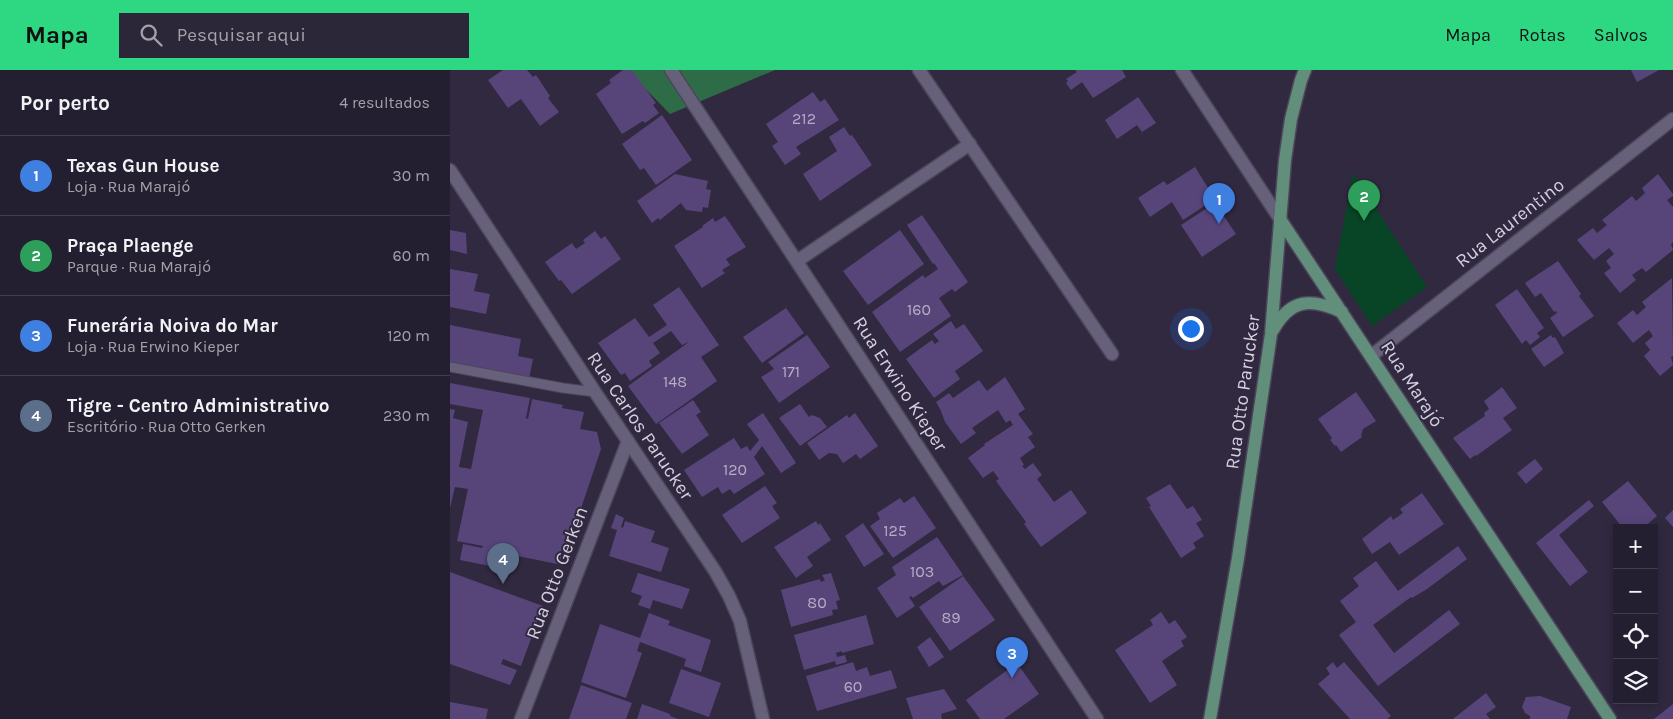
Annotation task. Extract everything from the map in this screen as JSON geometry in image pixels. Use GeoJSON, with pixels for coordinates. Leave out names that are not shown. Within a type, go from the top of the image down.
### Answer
{"type":"FeatureCollection","features":[{"type":"Feature","properties":{"kind":"main road","name":"Rua Otto Parucker"},"geometry":{"type":"LineString","coordinates":[[1210,719],[1238,558],[1271,334],[1280,219],[1291,119],[1305,70]]}},
{"type":"Feature","properties":{"kind":"main road","name":"Rua Marajó"},"geometry":{"type":"LineString","coordinates":[[1280,219],[1610,719]]}},
{"type":"Feature","properties":{"kind":"main road"},"geometry":{"type":"LineString","coordinates":[[1271,334],[1280,318],[1299,304],[1310,303],[1328,306],[1342,312]]}},
{"type":"Feature","properties":{"kind":"street","name":"Rua Erwino Kieper"},"geometry":{"type":"LineString","coordinates":[[671,70],[1097,719]]}},
{"type":"Feature","properties":{"kind":"street"},"geometry":{"type":"LineString","coordinates":[[920,70],[1112,354]]}},
{"type":"Feature","properties":{"kind":"street","name":"Rua Marajó"},"geometry":{"type":"LineString","coordinates":[[1182,70],[1280,219]]}},
{"type":"Feature","properties":{"kind":"street","name":"Rua Laurentino"},"geometry":{"type":"LineString","coordinates":[[1371,356],[1673,119]]}},
{"type":"Feature","properties":{"kind":"street"},"geometry":{"type":"LineString","coordinates":[[797,261],[970,144]]}},
{"type":"Feature","properties":{"kind":"street","name":"Rua Carlos Parucker"},"geometry":{"type":"LineString","coordinates":[[450,170],[715,571],[740,621],[763,719]]}},
{"type":"Feature","properties":{"kind":"street","name":"Rua Otto Gerken"},"geometry":{"type":"LineString","coordinates":[[521,719],[628,441]]}},
{"type":"Feature","properties":{"kind":"lane"},"geometry":{"type":"LineString","coordinates":[[450,368],[595,392]]}},
{"type":"Feature","properties":{"kind":"green space"},"geometry":{"type":"Polygon","coordinates":[[[627,70],[775,70],[670,114],[627,70]]]}},
{"type":"Feature","properties":{"kind":"green space"},"geometry":{"type":"Polygon","coordinates":[[[1353,173],[1427,287],[1372,326],[1335,269],[1353,173]]]}},
{"type":"Feature","properties":{"kind":"building"},"geometry":{"type":"Polygon","coordinates":[[[503,70],[527,70],[533,77],[536,75],[550,96],[548,98],[559,112],[540,126],[521,99],[508,108],[488,80],[503,70]]]}},
{"type":"Feature","properties":{"kind":"building"},"geometry":{"type":"Polygon","coordinates":[[[623,70],[632,70],[656,103],[653,105],[659,113],[645,123],[643,121],[622,134],[596,94],[611,83],[609,80],[623,70]]]}},
{"type":"Feature","properties":{"kind":"building"},"geometry":{"type":"Polygon","coordinates":[[[1075,70],[1122,70],[1126,77],[1093,98],[1082,82],[1071,90],[1066,83],[1068,81],[1066,79],[1077,72],[1075,70]]]}},
{"type":"Feature","properties":{"kind":"building"},"geometry":{"type":"Polygon","coordinates":[[[1631,70],[1659,70],[1637,82],[1631,70]]]}},
{"type":"Feature","properties":{"kind":"building"},"geometry":{"type":"Polygon","coordinates":[[[813,92],[820,102],[825,99],[839,120],[796,147],[801,154],[785,165],[772,146],[778,142],[766,124],[813,92]]]}},
{"type":"Feature","properties":{"kind":"building"},"geometry":{"type":"Polygon","coordinates":[[[1138,97],[1156,123],[1142,132],[1137,125],[1117,139],[1105,120],[1138,97]]]}},
{"type":"Feature","properties":{"kind":"building"},"geometry":{"type":"Polygon","coordinates":[[[662,115],[692,160],[656,185],[644,168],[640,170],[622,144],[662,115]]]}},
{"type":"Feature","properties":{"kind":"building"},"geometry":{"type":"Polygon","coordinates":[[[844,127],[850,136],[852,135],[872,165],[820,201],[803,174],[837,151],[829,137],[844,127]]]}},
{"type":"Feature","properties":{"kind":"building"},"geometry":{"type":"Polygon","coordinates":[[[1195,167],[1215,199],[1183,220],[1172,202],[1150,217],[1138,198],[1164,181],[1167,185],[1195,167]]]}},
{"type":"Feature","properties":{"kind":"building"},"geometry":{"type":"Polygon","coordinates":[[[675,174],[708,181],[706,189],[711,190],[708,208],[703,207],[702,212],[686,210],[681,203],[660,220],[658,218],[652,223],[637,201],[675,174]]]}},
{"type":"Feature","properties":{"kind":"building"},"geometry":{"type":"Polygon","coordinates":[[[1658,174],[1673,194],[1667,200],[1673,207],[1673,242],[1671,244],[1673,250],[1646,272],[1642,268],[1632,275],[1636,280],[1620,293],[1604,273],[1611,268],[1606,261],[1614,254],[1609,248],[1594,260],[1577,240],[1593,228],[1597,233],[1607,225],[1602,220],[1632,196],[1636,201],[1645,193],[1642,188],[1658,174]]]}},
{"type":"Feature","properties":{"kind":"building"},"geometry":{"type":"Polygon","coordinates":[[[1215,203],[1236,234],[1202,257],[1181,225],[1215,203]]]}},
{"type":"Feature","properties":{"kind":"building"},"geometry":{"type":"Polygon","coordinates":[[[922,215],[968,282],[955,292],[952,289],[939,298],[951,316],[900,352],[872,312],[923,275],[925,278],[938,269],[907,225],[922,215]]]}},
{"type":"Feature","properties":{"kind":"building"},"geometry":{"type":"Polygon","coordinates":[[[725,216],[746,247],[726,259],[730,265],[722,270],[725,273],[702,288],[674,246],[713,218],[715,222],[725,216]]]}},
{"type":"Feature","properties":{"kind":"building"},"geometry":{"type":"Polygon","coordinates":[[[450,230],[466,233],[467,254],[450,250],[450,230]]]}},
{"type":"Feature","properties":{"kind":"building"},"geometry":{"type":"Polygon","coordinates":[[[900,230],[924,264],[868,305],[843,271],[900,230]]]}},
{"type":"Feature","properties":{"kind":"building"},"geometry":{"type":"Polygon","coordinates":[[[595,231],[601,239],[605,236],[621,259],[572,294],[561,280],[559,281],[545,262],[572,243],[576,249],[585,243],[583,240],[595,231]]]}},
{"type":"Feature","properties":{"kind":"building"},"geometry":{"type":"Polygon","coordinates":[[[1558,261],[1581,294],[1579,296],[1594,316],[1563,337],[1550,318],[1557,313],[1556,311],[1554,312],[1541,293],[1535,297],[1525,283],[1558,261]]]}},
{"type":"Feature","properties":{"kind":"building"},"geometry":{"type":"Polygon","coordinates":[[[450,269],[478,274],[474,291],[490,294],[486,314],[450,307],[450,269]]]}},
{"type":"Feature","properties":{"kind":"building"},"geometry":{"type":"Polygon","coordinates":[[[1672,278],[1673,356],[1671,357],[1673,365],[1660,376],[1644,356],[1650,350],[1645,343],[1653,336],[1649,330],[1633,343],[1617,323],[1633,310],[1637,315],[1646,307],[1642,302],[1672,278]]]}},
{"type":"Feature","properties":{"kind":"building"},"geometry":{"type":"Polygon","coordinates":[[[679,287],[719,345],[701,357],[717,381],[656,424],[628,386],[689,342],[682,345],[671,331],[653,343],[660,353],[649,361],[652,366],[630,381],[625,373],[621,375],[598,343],[635,318],[649,337],[667,325],[653,305],[679,287]]]}},
{"type":"Feature","properties":{"kind":"building"},"geometry":{"type":"Polygon","coordinates":[[[1517,289],[1544,328],[1537,333],[1540,337],[1530,345],[1526,340],[1522,344],[1495,305],[1517,289]]]}},
{"type":"Feature","properties":{"kind":"building"},"geometry":{"type":"Polygon","coordinates":[[[786,308],[804,333],[762,363],[743,337],[786,308]]]}},
{"type":"Feature","properties":{"kind":"building"},"geometry":{"type":"Polygon","coordinates":[[[951,321],[956,329],[964,324],[983,351],[955,371],[960,379],[934,398],[906,359],[932,340],[935,344],[939,341],[933,334],[951,321]]]}},
{"type":"Feature","properties":{"kind":"building"},"geometry":{"type":"Polygon","coordinates":[[[450,325],[521,339],[518,356],[533,359],[529,379],[450,363],[450,325]]]}},
{"type":"Feature","properties":{"kind":"building"},"geometry":{"type":"Polygon","coordinates":[[[807,335],[830,367],[779,403],[761,377],[774,369],[768,362],[807,335]]]}},
{"type":"Feature","properties":{"kind":"building"},"geometry":{"type":"Polygon","coordinates":[[[1551,335],[1553,338],[1555,337],[1564,353],[1544,367],[1531,349],[1551,335]]]}},
{"type":"Feature","properties":{"kind":"building"},"geometry":{"type":"Polygon","coordinates":[[[1005,377],[1025,409],[1018,414],[1033,434],[1028,437],[1035,447],[1020,458],[1024,465],[1022,466],[1025,469],[1033,463],[1042,475],[1037,479],[1054,502],[1071,490],[1087,513],[1041,547],[1024,524],[1026,522],[996,481],[999,479],[993,471],[983,478],[968,458],[984,444],[1013,425],[1010,420],[1006,423],[998,410],[972,428],[976,433],[961,444],[945,422],[936,402],[949,393],[953,398],[979,380],[987,391],[1005,377]]]}},
{"type":"Feature","properties":{"kind":"building"},"geometry":{"type":"Polygon","coordinates":[[[450,383],[530,398],[526,418],[528,419],[532,399],[563,405],[562,408],[584,412],[580,429],[597,432],[601,449],[562,565],[493,551],[490,566],[460,560],[463,544],[482,548],[483,546],[457,541],[468,489],[455,487],[450,508],[450,409],[455,410],[453,418],[468,422],[459,467],[471,469],[483,410],[450,404],[450,383]]]}},
{"type":"Feature","properties":{"kind":"building"},"geometry":{"type":"Polygon","coordinates":[[[1502,387],[1517,408],[1503,418],[1512,430],[1470,459],[1453,438],[1485,416],[1484,413],[1489,409],[1484,401],[1502,387]]]}},
{"type":"Feature","properties":{"kind":"building"},"geometry":{"type":"Polygon","coordinates":[[[1356,392],[1376,421],[1363,429],[1362,437],[1341,452],[1330,440],[1332,438],[1318,419],[1356,392]]]}},
{"type":"Feature","properties":{"kind":"building"},"geometry":{"type":"Polygon","coordinates":[[[693,400],[701,412],[696,415],[709,435],[682,454],[659,423],[693,400]]]}},
{"type":"Feature","properties":{"kind":"building"},"geometry":{"type":"Polygon","coordinates":[[[800,404],[809,417],[812,415],[820,418],[827,427],[800,446],[779,418],[800,404]]]}},
{"type":"Feature","properties":{"kind":"building"},"geometry":{"type":"Polygon","coordinates":[[[763,413],[796,463],[781,473],[762,446],[754,457],[765,474],[734,494],[730,489],[722,494],[718,487],[702,497],[684,470],[734,438],[741,449],[747,446],[750,451],[759,440],[747,424],[763,413]]]}},
{"type":"Feature","properties":{"kind":"building"},"geometry":{"type":"Polygon","coordinates":[[[855,413],[878,446],[860,459],[856,454],[843,463],[837,454],[829,453],[819,460],[807,443],[847,415],[849,418],[855,413]]]}},
{"type":"Feature","properties":{"kind":"building"},"geometry":{"type":"Polygon","coordinates":[[[1535,459],[1543,469],[1526,484],[1517,473],[1535,459]]]}},
{"type":"Feature","properties":{"kind":"building"},"geometry":{"type":"Polygon","coordinates":[[[1628,481],[1657,516],[1648,524],[1620,524],[1602,502],[1628,481]]]}},
{"type":"Feature","properties":{"kind":"building"},"geometry":{"type":"Polygon","coordinates":[[[1170,484],[1187,509],[1193,506],[1202,520],[1196,523],[1204,536],[1193,543],[1196,548],[1181,558],[1149,507],[1151,506],[1146,498],[1170,484]]]}},
{"type":"Feature","properties":{"kind":"building"},"geometry":{"type":"Polygon","coordinates":[[[765,486],[777,503],[772,506],[780,518],[742,543],[722,515],[765,486]]]}},
{"type":"Feature","properties":{"kind":"building"},"geometry":{"type":"Polygon","coordinates":[[[1422,493],[1444,524],[1399,555],[1390,542],[1372,554],[1362,539],[1391,516],[1393,520],[1403,513],[1400,509],[1422,493]]]}},
{"type":"Feature","properties":{"kind":"building"},"geometry":{"type":"Polygon","coordinates":[[[914,496],[936,528],[893,558],[870,526],[880,519],[877,513],[900,498],[904,503],[914,496]]]}},
{"type":"Feature","properties":{"kind":"building"},"geometry":{"type":"Polygon","coordinates":[[[1589,500],[1594,506],[1559,535],[1588,572],[1570,586],[1536,543],[1589,500]]]}},
{"type":"Feature","properties":{"kind":"building"},"geometry":{"type":"Polygon","coordinates":[[[1673,510],[1673,527],[1665,518],[1673,510]]]}},
{"type":"Feature","properties":{"kind":"building"},"geometry":{"type":"Polygon","coordinates":[[[616,514],[624,518],[621,527],[623,528],[625,521],[655,531],[651,542],[669,548],[661,572],[609,556],[617,530],[611,528],[616,514]]]}},
{"type":"Feature","properties":{"kind":"building"},"geometry":{"type":"Polygon","coordinates":[[[816,521],[818,525],[820,523],[831,540],[807,557],[813,566],[796,578],[774,547],[816,521]]]}},
{"type":"Feature","properties":{"kind":"building"},"geometry":{"type":"Polygon","coordinates":[[[863,523],[884,554],[864,567],[845,536],[863,523]]]}},
{"type":"Feature","properties":{"kind":"building"},"geometry":{"type":"Polygon","coordinates":[[[937,537],[963,575],[943,586],[939,581],[913,598],[909,597],[915,606],[897,618],[877,588],[896,575],[892,567],[937,537]]]}},
{"type":"Feature","properties":{"kind":"building"},"geometry":{"type":"Polygon","coordinates":[[[1458,546],[1467,559],[1427,589],[1411,597],[1373,625],[1394,653],[1449,610],[1460,624],[1378,686],[1339,635],[1356,622],[1340,601],[1359,586],[1353,578],[1376,561],[1398,591],[1458,546]]]}},
{"type":"Feature","properties":{"kind":"building"},"geometry":{"type":"Polygon","coordinates":[[[450,572],[543,606],[521,666],[503,659],[501,664],[517,670],[510,685],[450,664],[450,572]]]}},
{"type":"Feature","properties":{"kind":"building"},"geometry":{"type":"Polygon","coordinates":[[[638,573],[690,589],[682,609],[653,600],[650,609],[638,605],[642,596],[631,592],[638,573]]]}},
{"type":"Feature","properties":{"kind":"building"},"geometry":{"type":"Polygon","coordinates":[[[831,573],[840,600],[836,601],[838,609],[832,610],[833,615],[791,627],[781,590],[820,579],[821,582],[825,580],[822,575],[831,573]]]}},
{"type":"Feature","properties":{"kind":"building"},"geometry":{"type":"Polygon","coordinates":[[[963,576],[995,620],[950,651],[919,607],[963,576]]]}},
{"type":"Feature","properties":{"kind":"building"},"geometry":{"type":"Polygon","coordinates":[[[1161,612],[1169,624],[1175,620],[1187,637],[1181,641],[1184,646],[1162,661],[1177,685],[1150,703],[1115,650],[1153,625],[1150,620],[1161,612]]]}},
{"type":"Feature","properties":{"kind":"building"},"geometry":{"type":"Polygon","coordinates":[[[649,613],[670,621],[668,625],[711,640],[701,672],[684,666],[686,659],[640,642],[637,651],[642,653],[626,698],[581,682],[600,624],[640,638],[649,613]]]}},
{"type":"Feature","properties":{"kind":"building"},"geometry":{"type":"Polygon","coordinates":[[[866,615],[874,644],[836,653],[837,657],[845,655],[847,662],[836,665],[835,661],[804,670],[794,635],[866,615]]]}},
{"type":"Feature","properties":{"kind":"building"},"geometry":{"type":"Polygon","coordinates":[[[930,637],[944,657],[929,667],[917,647],[930,637]]]}},
{"type":"Feature","properties":{"kind":"building"},"geometry":{"type":"Polygon","coordinates":[[[853,662],[856,671],[867,667],[870,676],[891,670],[897,688],[817,711],[806,676],[853,662]]]}},
{"type":"Feature","properties":{"kind":"building"},"geometry":{"type":"Polygon","coordinates":[[[1333,662],[1337,668],[1344,662],[1391,716],[1387,719],[1350,719],[1318,684],[1330,674],[1326,668],[1333,662]]]}},
{"type":"Feature","properties":{"kind":"building"},"geometry":{"type":"Polygon","coordinates":[[[1017,663],[1039,694],[1004,719],[980,719],[966,700],[1017,663]]]}},
{"type":"Feature","properties":{"kind":"building"},"geometry":{"type":"Polygon","coordinates":[[[681,669],[721,683],[709,717],[669,703],[681,669]]]}},
{"type":"Feature","properties":{"kind":"building"},"geometry":{"type":"Polygon","coordinates":[[[581,685],[632,703],[626,719],[569,719],[581,685]]]}},
{"type":"Feature","properties":{"kind":"building"},"geometry":{"type":"Polygon","coordinates":[[[944,689],[957,709],[941,714],[942,719],[913,719],[906,698],[944,689]]]}},
{"type":"Feature","properties":{"kind":"building"},"geometry":{"type":"Polygon","coordinates":[[[1486,693],[1496,707],[1486,714],[1490,719],[1453,719],[1486,693]]]}},
{"type":"Feature","properties":{"kind":"building"},"geometry":{"type":"Polygon","coordinates":[[[1540,696],[1571,707],[1567,719],[1530,719],[1530,716],[1525,713],[1522,707],[1526,697],[1540,696]]]}},
{"type":"Feature","properties":{"kind":"building"},"geometry":{"type":"Polygon","coordinates":[[[450,702],[488,709],[486,719],[450,719],[450,702]]]}},
{"type":"Feature","properties":{"kind":"building"},"geometry":{"type":"Polygon","coordinates":[[[642,704],[670,714],[670,716],[678,719],[637,719],[642,704]]]}},
{"type":"Feature","properties":{"kind":"building"},"geometry":{"type":"Polygon","coordinates":[[[1673,704],[1673,719],[1654,719],[1673,704]]]}},
{"type":"Feature","properties":{"kind":"place","name":"Praça Plaenge"},"geometry":{"type":"Point","coordinates":[1364,221]}},
{"type":"Feature","properties":{"kind":"place","name":"Texas Gun House"},"geometry":{"type":"Point","coordinates":[1219,224]}},
{"type":"Feature","properties":{"kind":"place","name":"Tigre - Centro Administrativo"},"geometry":{"type":"Point","coordinates":[503,584]}},
{"type":"Feature","properties":{"kind":"place","name":"Funerária Noiva do Mar"},"geometry":{"type":"Point","coordinates":[1012,678]}}]}
